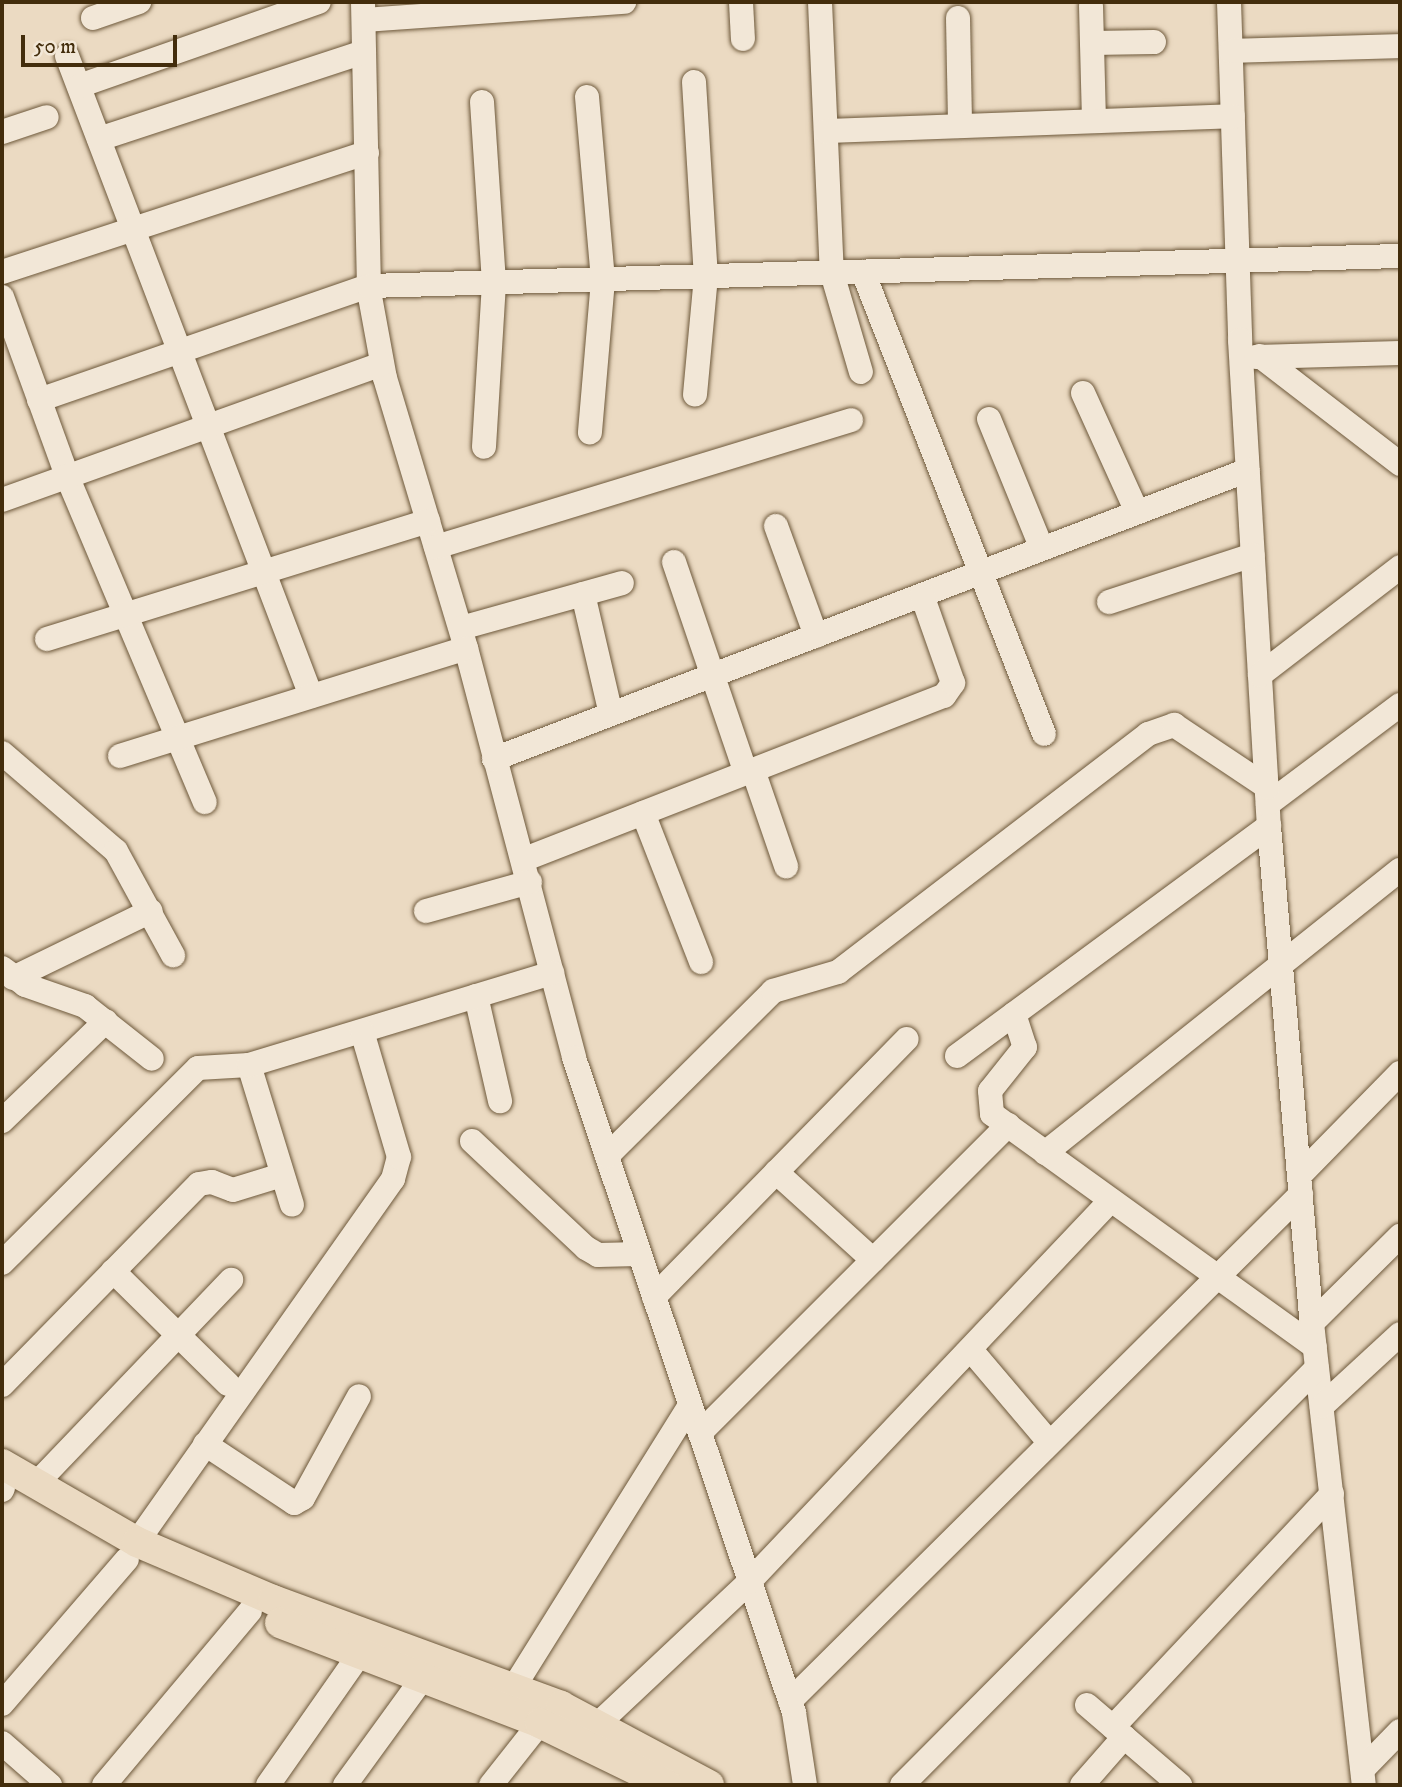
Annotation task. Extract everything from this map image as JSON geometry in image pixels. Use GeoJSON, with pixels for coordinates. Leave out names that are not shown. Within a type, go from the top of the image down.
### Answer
{"type":"FeatureCollection","features":[{"type":"Feature","properties":{"kind":"main road"},"geometry":{"type":"LineString","coordinates":[[2,1482],[35,1485],[132,1551],[514,1687],[598,1724],[709,1785]]}},
{"type":"Feature","properties":{"kind":"main road"},"geometry":{"type":"LineString","coordinates":[[2,1482],[250,1611],[540,1723],[667,1785]]}},
{"type":"Feature","properties":{"kind":"street"},"geometry":{"type":"LineString","coordinates":[[93,18],[139,2]]}},
{"type":"Feature","properties":{"kind":"street"},"geometry":{"type":"LineString","coordinates":[[79,86],[319,2]]}},
{"type":"Feature","properties":{"kind":"street"},"geometry":{"type":"LineString","coordinates":[[624,2],[363,11],[369,286],[381,364],[463,638],[494,759],[527,870],[552,973],[639,1254],[790,1701],[805,1785]]}},
{"type":"Feature","properties":{"kind":"street"},"geometry":{"type":"LineString","coordinates":[[741,2],[743,39]]}},
{"type":"Feature","properties":{"kind":"street"},"geometry":{"type":"LineString","coordinates":[[820,2],[832,273],[861,372]]}},
{"type":"Feature","properties":{"kind":"street"},"geometry":{"type":"LineString","coordinates":[[1229,2],[1238,260],[1251,357],[1248,470],[1268,805],[1315,1346],[1364,1777]]}},
{"type":"Feature","properties":{"kind":"street"},"geometry":{"type":"LineString","coordinates":[[1091,6],[1094,121]]}},
{"type":"Feature","properties":{"kind":"street"},"geometry":{"type":"LineString","coordinates":[[958,18],[960,126]]}},
{"type":"Feature","properties":{"kind":"street"},"geometry":{"type":"LineString","coordinates":[[1092,43],[1154,42]]}},
{"type":"Feature","properties":{"kind":"street"},"geometry":{"type":"LineString","coordinates":[[1231,51],[1400,46]]}},
{"type":"Feature","properties":{"kind":"street"},"geometry":{"type":"LineString","coordinates":[[99,139],[364,52]]}},
{"type":"Feature","properties":{"kind":"street"},"geometry":{"type":"LineString","coordinates":[[67,56],[211,425],[311,696]]}},
{"type":"Feature","properties":{"kind":"street"},"geometry":{"type":"LineString","coordinates":[[694,82],[706,276],[695,394]]}},
{"type":"Feature","properties":{"kind":"street"},"geometry":{"type":"LineString","coordinates":[[587,97],[603,280],[590,432]]}},
{"type":"Feature","properties":{"kind":"street"},"geometry":{"type":"LineString","coordinates":[[482,102],[494,283],[484,447]]}},
{"type":"Feature","properties":{"kind":"street"},"geometry":{"type":"LineString","coordinates":[[826,131],[1233,116]]}},
{"type":"Feature","properties":{"kind":"street"},"geometry":{"type":"LineString","coordinates":[[2,132],[47,117]]}},
{"type":"Feature","properties":{"kind":"street"},"geometry":{"type":"LineString","coordinates":[[2,272],[367,153]]}},
{"type":"Feature","properties":{"kind":"street"},"geometry":{"type":"LineString","coordinates":[[39,400],[369,286],[1400,256]]}},
{"type":"Feature","properties":{"kind":"street"},"geometry":{"type":"LineString","coordinates":[[863,272],[1044,734]]}},
{"type":"Feature","properties":{"kind":"street"},"geometry":{"type":"LineString","coordinates":[[2,297],[67,476],[205,802]]}},
{"type":"Feature","properties":{"kind":"street"},"geometry":{"type":"LineString","coordinates":[[1251,357],[1400,353]]}},
{"type":"Feature","properties":{"kind":"street"},"geometry":{"type":"LineString","coordinates":[[1251,357],[1400,464]]}},
{"type":"Feature","properties":{"kind":"street"},"geometry":{"type":"LineString","coordinates":[[2,500],[381,364]]}},
{"type":"Feature","properties":{"kind":"street"},"geometry":{"type":"LineString","coordinates":[[1083,393],[1137,512]]}},
{"type":"Feature","properties":{"kind":"street"},"geometry":{"type":"LineString","coordinates":[[989,419],[1042,549]]}},
{"type":"Feature","properties":{"kind":"street"},"geometry":{"type":"LineString","coordinates":[[436,547],[851,420]]}},
{"type":"Feature","properties":{"kind":"street"},"geometry":{"type":"LineString","coordinates":[[494,759],[1248,470]]}},
{"type":"Feature","properties":{"kind":"street"},"geometry":{"type":"LineString","coordinates":[[47,639],[428,521]]}},
{"type":"Feature","properties":{"kind":"street"},"geometry":{"type":"LineString","coordinates":[[776,526],[816,636]]}},
{"type":"Feature","properties":{"kind":"street"},"geometry":{"type":"LineString","coordinates":[[1109,601],[1253,555]]}},
{"type":"Feature","properties":{"kind":"street"},"geometry":{"type":"LineString","coordinates":[[674,562],[712,676],[786,866]]}},
{"type":"Feature","properties":{"kind":"street"},"geometry":{"type":"LineString","coordinates":[[1260,675],[1400,567]]}},
{"type":"Feature","properties":{"kind":"street"},"geometry":{"type":"LineString","coordinates":[[120,756],[311,696],[583,594],[622,583]]}},
{"type":"Feature","properties":{"kind":"street"},"geometry":{"type":"LineString","coordinates":[[583,594],[611,714]]}},
{"type":"Feature","properties":{"kind":"street"},"geometry":{"type":"LineString","coordinates":[[426,911],[527,870],[643,813],[951,691],[922,595]]}},
{"type":"Feature","properties":{"kind":"street"},"geometry":{"type":"LineString","coordinates":[[957,1056],[1014,1014],[1268,805],[1400,705]]}},
{"type":"Feature","properties":{"kind":"street"},"geometry":{"type":"LineString","coordinates":[[607,1156],[774,991],[788,981],[838,972],[1148,734],[1174,725],[1268,805]]}},
{"type":"Feature","properties":{"kind":"street"},"geometry":{"type":"LineString","coordinates":[[5,763],[116,851],[173,955]]}},
{"type":"Feature","properties":{"kind":"street"},"geometry":{"type":"LineString","coordinates":[[643,813],[701,961]]}},
{"type":"Feature","properties":{"kind":"street"},"geometry":{"type":"LineString","coordinates":[[1045,1153],[1400,870]]}},
{"type":"Feature","properties":{"kind":"street"},"geometry":{"type":"LineString","coordinates":[[7,973],[151,911]]}},
{"type":"Feature","properties":{"kind":"street"},"geometry":{"type":"LineString","coordinates":[[7,973],[85,1006],[152,1059]]}},
{"type":"Feature","properties":{"kind":"street"},"geometry":{"type":"LineString","coordinates":[[2,1264],[182,1080],[211,1064],[249,1065],[552,973]]}},
{"type":"Feature","properties":{"kind":"street"},"geometry":{"type":"LineString","coordinates":[[476,996],[500,1101]]}},
{"type":"Feature","properties":{"kind":"street"},"geometry":{"type":"LineString","coordinates":[[1014,1014],[1024,1047],[990,1091],[988,1106],[1007,1125],[1045,1153],[1315,1346]]}},
{"type":"Feature","properties":{"kind":"street"},"geometry":{"type":"LineString","coordinates":[[2,1121],[106,1021]]}},
{"type":"Feature","properties":{"kind":"street"},"geometry":{"type":"LineString","coordinates":[[2,1704],[132,1551],[393,1179],[399,1157],[362,1031]]}},
{"type":"Feature","properties":{"kind":"street"},"geometry":{"type":"LineString","coordinates":[[654,1297],[907,1039]]}},
{"type":"Feature","properties":{"kind":"street"},"geometry":{"type":"LineString","coordinates":[[249,1065],[292,1205]]}},
{"type":"Feature","properties":{"kind":"street"},"geometry":{"type":"LineString","coordinates":[[790,1701],[1215,1275],[1400,1073]]}},
{"type":"Feature","properties":{"kind":"street"},"geometry":{"type":"LineString","coordinates":[[699,1433],[1007,1125]]}},
{"type":"Feature","properties":{"kind":"street"},"geometry":{"type":"LineString","coordinates":[[472,1141],[586,1248],[598,1255],[639,1254]]}},
{"type":"Feature","properties":{"kind":"street"},"geometry":{"type":"LineString","coordinates":[[776,1172],[873,1260]]}},
{"type":"Feature","properties":{"kind":"street"},"geometry":{"type":"LineString","coordinates":[[2,1385],[199,1184],[212,1182],[233,1190],[282,1175]]}},
{"type":"Feature","properties":{"kind":"street"},"geometry":{"type":"LineString","coordinates":[[598,1724],[749,1582],[1111,1200]]}},
{"type":"Feature","properties":{"kind":"street"},"geometry":{"type":"LineString","coordinates":[[902,1785],[1315,1346],[1400,1236]]}},
{"type":"Feature","properties":{"kind":"street"},"geometry":{"type":"LineString","coordinates":[[113,1271],[180,1334],[186,1348],[228,1384]]}},
{"type":"Feature","properties":{"kind":"street"},"geometry":{"type":"LineString","coordinates":[[35,1485],[231,1280]]}},
{"type":"Feature","properties":{"kind":"street"},"geometry":{"type":"LineString","coordinates":[[1322,1406],[1400,1334]]}},
{"type":"Feature","properties":{"kind":"street"},"geometry":{"type":"LineString","coordinates":[[971,1350],[1049,1442]]}},
{"type":"Feature","properties":{"kind":"street"},"geometry":{"type":"LineString","coordinates":[[205,1444],[294,1503],[359,1396]]}},
{"type":"Feature","properties":{"kind":"street"},"geometry":{"type":"LineString","coordinates":[[514,1687],[690,1405]]}},
{"type":"Feature","properties":{"kind":"street"},"geometry":{"type":"LineString","coordinates":[[1082,1785],[1118,1732],[1332,1494]]}},
{"type":"Feature","properties":{"kind":"street"},"geometry":{"type":"LineString","coordinates":[[104,1785],[250,1611]]}},
{"type":"Feature","properties":{"kind":"street"},"geometry":{"type":"LineString","coordinates":[[268,1785],[359,1655]]}},
{"type":"Feature","properties":{"kind":"street"},"geometry":{"type":"LineString","coordinates":[[345,1785],[422,1679]]}},
{"type":"Feature","properties":{"kind":"street"},"geometry":{"type":"LineString","coordinates":[[1087,1705],[1180,1785]]}},
{"type":"Feature","properties":{"kind":"street"},"geometry":{"type":"LineString","coordinates":[[491,1785],[540,1723]]}},
{"type":"Feature","properties":{"kind":"street"},"geometry":{"type":"LineString","coordinates":[[1364,1777],[1400,1731]]}},
{"type":"Feature","properties":{"kind":"street"},"geometry":{"type":"LineString","coordinates":[[2,1743],[50,1785]]}}]}
